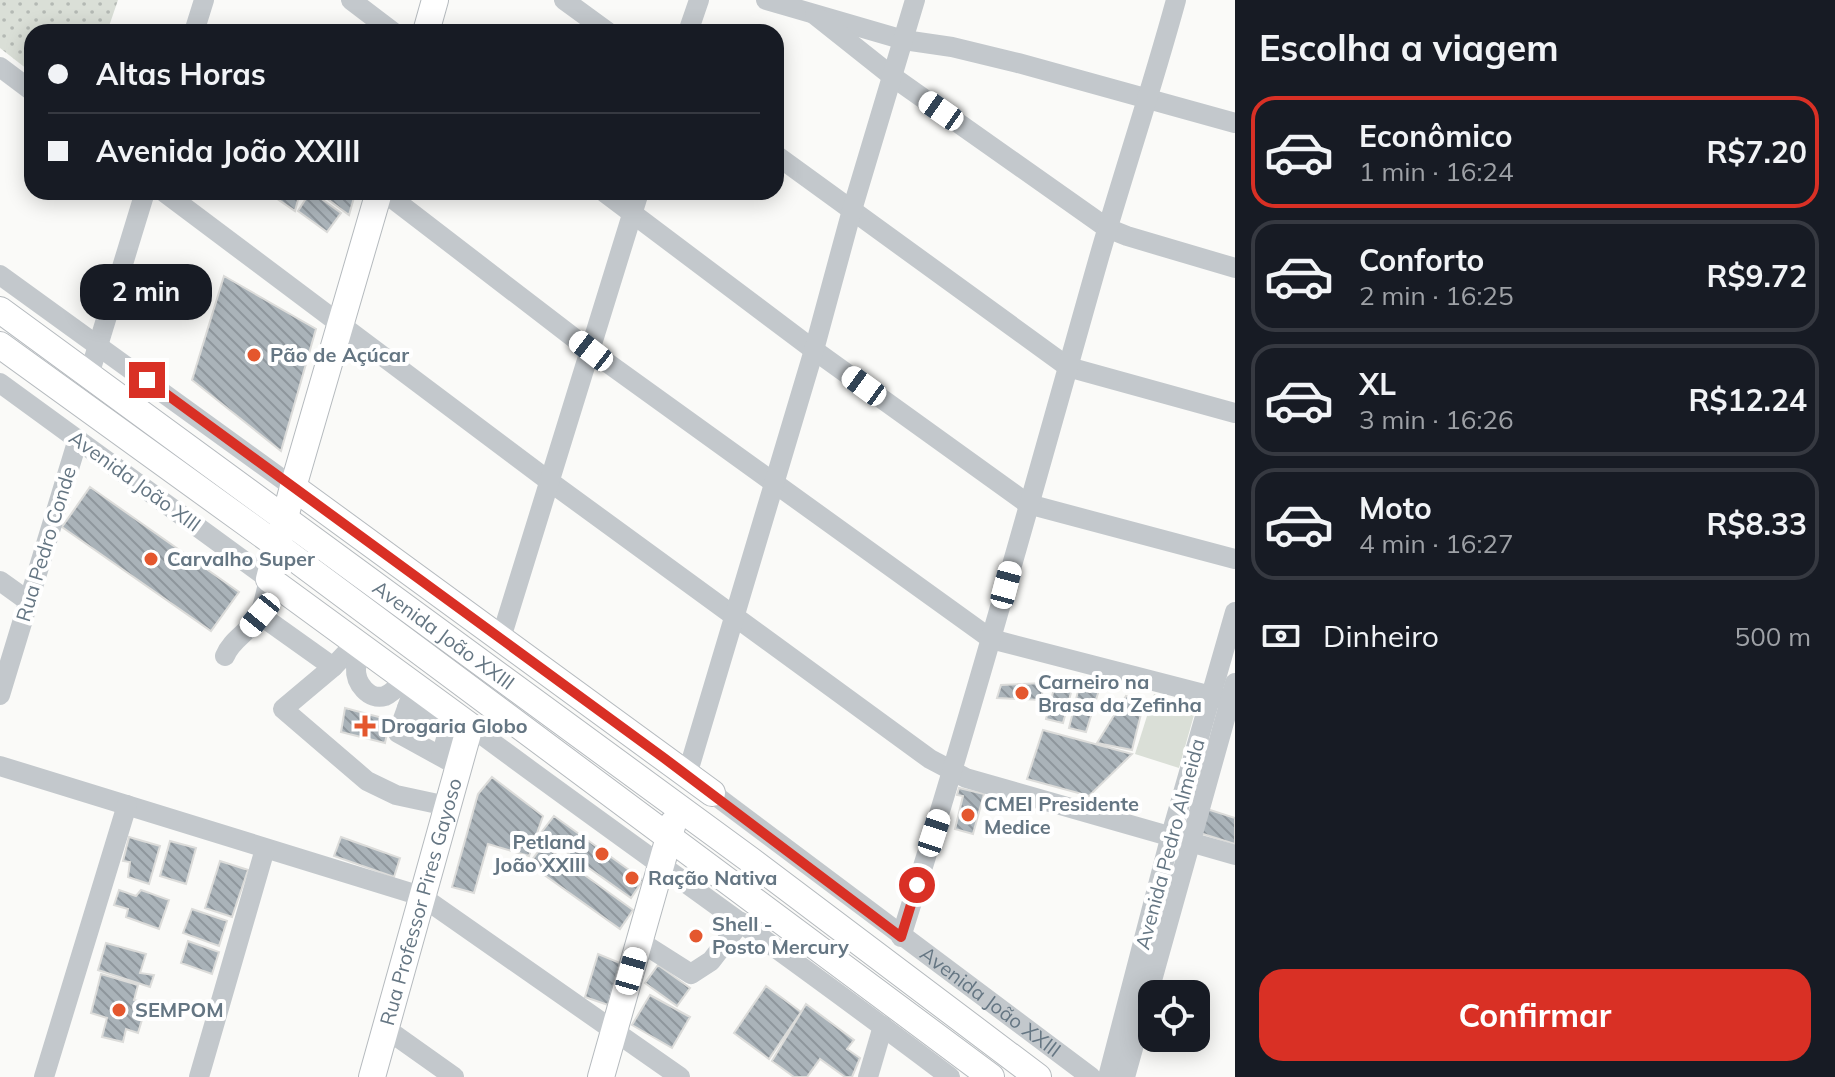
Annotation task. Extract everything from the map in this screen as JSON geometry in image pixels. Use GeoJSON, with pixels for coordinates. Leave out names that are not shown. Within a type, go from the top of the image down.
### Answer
{"type":"FeatureCollection","features":[{"type":"Feature","properties":{"kind":"main road"},"geometry":{"type":"LineString","coordinates":[[428,24],[435,0]]}},
{"type":"Feature","properties":{"kind":"main road"},"geometry":{"type":"LineString","coordinates":[[379,200],[340,325],[269,579],[359,646],[409,691],[470,726]]}},
{"type":"Feature","properties":{"kind":"main road","name":"Avenida João XXIII"},"geometry":{"type":"LineString","coordinates":[[0,310],[678,807],[1038,1077]]}},
{"type":"Feature","properties":{"kind":"main road","name":"Avenida João XXIII"},"geometry":{"type":"LineString","coordinates":[[0,345],[278,546],[991,1077]]}},
{"type":"Feature","properties":{"kind":"main road","name":"Avenida João XXIII"},"geometry":{"type":"LineString","coordinates":[[293,487],[712,793]]}},
{"type":"Feature","properties":{"kind":"main road","name":"Rua Professor Pires Gayoso"},"geometry":{"type":"LineString","coordinates":[[372,1077],[447,806],[449,761],[470,726]]}},
{"type":"Feature","properties":{"kind":"main road"},"geometry":{"type":"LineString","coordinates":[[601,1077],[687,775]]}},
{"type":"Feature","properties":{"kind":"street"},"geometry":{"type":"LineString","coordinates":[[351,0],[382,24]]}},
{"type":"Feature","properties":{"kind":"street"},"geometry":{"type":"LineString","coordinates":[[564,0],[597,24]]}},
{"type":"Feature","properties":{"kind":"street"},"geometry":{"type":"LineString","coordinates":[[691,24],[699,0]]}},
{"type":"Feature","properties":{"kind":"street"},"geometry":{"type":"LineString","coordinates":[[766,0],[904,40],[952,47],[1235,123]]}},
{"type":"Feature","properties":{"kind":"street"},"geometry":{"type":"LineString","coordinates":[[687,775],[915,0]]}},
{"type":"Feature","properties":{"kind":"street"},"geometry":{"type":"LineString","coordinates":[[901,937],[953,773],[1107,228],[1150,98],[1176,0]]}},
{"type":"Feature","properties":{"kind":"street"},"geometry":{"type":"LineString","coordinates":[[196,24],[201,1]]}},
{"type":"Feature","properties":{"kind":"street"},"geometry":{"type":"LineString","coordinates":[[815,15],[893,77],[1107,228],[1235,268]]}},
{"type":"Feature","properties":{"kind":"street"},"geometry":{"type":"LineString","coordinates":[[0,67],[24,85]]}},
{"type":"Feature","properties":{"kind":"street"},"geometry":{"type":"LineString","coordinates":[[784,161],[1068,367],[1235,413]]}},
{"type":"Feature","properties":{"kind":"street"},"geometry":{"type":"LineString","coordinates":[[89,375],[143,200]]}},
{"type":"Feature","properties":{"kind":"street"},"geometry":{"type":"LineString","coordinates":[[175,200],[549,481],[930,759],[953,773],[1235,855]]}},
{"type":"Feature","properties":{"kind":"street"},"geometry":{"type":"LineString","coordinates":[[393,200],[591,351],[991,639],[1228,695]]}},
{"type":"Feature","properties":{"kind":"street"},"geometry":{"type":"LineString","coordinates":[[615,200],[814,350],[1028,504],[1235,559]]}},
{"type":"Feature","properties":{"kind":"street"},"geometry":{"type":"LineString","coordinates":[[501,638],[636,200]]}},
{"type":"Feature","properties":{"kind":"street","name":"Avenida João XXIII"},"geometry":{"type":"LineString","coordinates":[[0,275],[293,487]]}},
{"type":"Feature","properties":{"kind":"street","name":"Avenida João XIII"},"geometry":{"type":"LineString","coordinates":[[0,383],[269,579]]}},
{"type":"Feature","properties":{"kind":"street","name":"Rua Pedro Conde"},"geometry":{"type":"LineString","coordinates":[[0,695],[78,439]]}},
{"type":"Feature","properties":{"kind":"street"},"geometry":{"type":"LineString","coordinates":[[225,656],[229,647],[244,635],[260,615],[269,579]]}},
{"type":"Feature","properties":{"kind":"street"},"geometry":{"type":"LineString","coordinates":[[0,581],[28,601]]}},
{"type":"Feature","properties":{"kind":"street","name":"Avenida Pedro Almeida"},"geometry":{"type":"LineString","coordinates":[[1108,1077],[1180,838],[1228,695],[1235,612]]}},
{"type":"Feature","properties":{"kind":"street"},"geometry":{"type":"LineString","coordinates":[[260,615],[333,667]]}},
{"type":"Feature","properties":{"kind":"street"},"geometry":{"type":"LineString","coordinates":[[359,646],[283,709],[367,781],[396,795],[447,806]]}},
{"type":"Feature","properties":{"kind":"street"},"geometry":{"type":"LineString","coordinates":[[409,691],[398,733],[449,761]]}},
{"type":"Feature","properties":{"kind":"street"},"geometry":{"type":"LineString","coordinates":[[470,726],[950,1077]]}},
{"type":"Feature","properties":{"kind":"street"},"geometry":{"type":"LineString","coordinates":[[0,766],[421,896],[680,1077]]}},
{"type":"Feature","properties":{"kind":"street","name":"Avenida João XXIII"},"geometry":{"type":"LineString","coordinates":[[712,793],[1091,1077]]}},
{"type":"Feature","properties":{"kind":"street"},"geometry":{"type":"LineString","coordinates":[[44,1077],[127,805]]}},
{"type":"Feature","properties":{"kind":"street","name":"Avenida Pedro Almeida"},"geometry":{"type":"LineString","coordinates":[[1125,1077],[1180,838]]}},
{"type":"Feature","properties":{"kind":"street"},"geometry":{"type":"LineString","coordinates":[[199,1077],[265,849]]}},
{"type":"Feature","properties":{"kind":"street"},"geometry":{"type":"LineString","coordinates":[[639,941],[691,974],[711,961],[741,922]]}},
{"type":"Feature","properties":{"kind":"street"},"geometry":{"type":"LineString","coordinates":[[868,1077],[883,1026]]}},
{"type":"Feature","properties":{"kind":"street"},"geometry":{"type":"LineString","coordinates":[[385,1028],[454,1077]]}},
{"type":"Feature","properties":{"kind":"shaded area"},"geometry":{"type":"Polygon","coordinates":[[[0,0],[118,0],[110,24],[24,24],[24,67],[0,48],[0,0]]]}},
{"type":"Feature","properties":{"kind":"shaded area"},"geometry":{"type":"Polygon","coordinates":[[[1154,694],[1196,708],[1179,768],[1135,754],[1154,694]]]}},
{"type":"Feature","properties":{"kind":"building"},"geometry":{"type":"Polygon","coordinates":[[[279,200],[298,200],[295,211],[279,200]]]}},
{"type":"Feature","properties":{"kind":"building"},"geometry":{"type":"Polygon","coordinates":[[[305,200],[323,200],[341,213],[327,232],[298,211],[305,200]]]}},
{"type":"Feature","properties":{"kind":"building"},"geometry":{"type":"Polygon","coordinates":[[[329,200],[353,200],[349,215],[329,200]]]}},
{"type":"Feature","properties":{"kind":"building","name":"Pão de Açúcar"},"geometry":{"type":"Polygon","coordinates":[[[224,276],[316,329],[281,451],[192,380],[224,276]]]}},
{"type":"Feature","properties":{"kind":"building","name":"Carvalho Super"},"geometry":{"type":"Polygon","coordinates":[[[90,487],[239,592],[211,631],[62,527],[90,487]]]}},
{"type":"Feature","properties":{"kind":"building"},"geometry":{"type":"Polygon","coordinates":[[[1056,681],[1073,685],[1063,723],[1046,719],[1056,681]]]}},
{"type":"Feature","properties":{"kind":"building"},"geometry":{"type":"Polygon","coordinates":[[[1044,683],[1041,700],[997,698],[1001,685],[1044,683]]]}},
{"type":"Feature","properties":{"kind":"building"},"geometry":{"type":"Polygon","coordinates":[[[1079,687],[1099,690],[1086,732],[1069,728],[1079,687]]]}},
{"type":"Feature","properties":{"kind":"building"},"geometry":{"type":"Polygon","coordinates":[[[1126,696],[1144,702],[1132,750],[1097,743],[1126,696]]]}},
{"type":"Feature","properties":{"kind":"building","name":"Drogaria Globo"},"geometry":{"type":"Polygon","coordinates":[[[345,708],[390,720],[385,743],[341,732],[345,708]]]}},
{"type":"Feature","properties":{"kind":"building"},"geometry":{"type":"Polygon","coordinates":[[[1043,730],[1132,754],[1089,796],[1027,779],[1043,730]]]}},
{"type":"Feature","properties":{"kind":"building"},"geometry":{"type":"Polygon","coordinates":[[[492,777],[543,816],[529,856],[488,844],[474,893],[452,887],[478,794],[492,777]]]}},
{"type":"Feature","properties":{"kind":"building"},"geometry":{"type":"Polygon","coordinates":[[[959,788],[984,794],[973,834],[955,829],[963,796],[957,795],[959,788]]]}},
{"type":"Feature","properties":{"kind":"building"},"geometry":{"type":"Polygon","coordinates":[[[1207,809],[1235,818],[1235,844],[1200,833],[1207,809]]]}},
{"type":"Feature","properties":{"kind":"building"},"geometry":{"type":"Polygon","coordinates":[[[554,816],[643,880],[631,898],[551,841],[547,845],[537,838],[554,816]]]}},
{"type":"Feature","properties":{"kind":"building"},"geometry":{"type":"Polygon","coordinates":[[[129,837],[160,846],[149,884],[128,877],[130,862],[123,861],[129,837]]]}},
{"type":"Feature","properties":{"kind":"building"},"geometry":{"type":"Polygon","coordinates":[[[341,837],[400,858],[394,877],[334,856],[341,837]]]}},
{"type":"Feature","properties":{"kind":"building"},"geometry":{"type":"Polygon","coordinates":[[[170,841],[196,848],[186,884],[160,876],[170,841]]]}},
{"type":"Feature","properties":{"kind":"building"},"geometry":{"type":"Polygon","coordinates":[[[543,845],[633,910],[620,929],[529,864],[543,845]]]}},
{"type":"Feature","properties":{"kind":"building"},"geometry":{"type":"Polygon","coordinates":[[[220,861],[248,870],[232,917],[205,908],[220,861]]]}},
{"type":"Feature","properties":{"kind":"building"},"geometry":{"type":"Polygon","coordinates":[[[119,890],[136,896],[141,890],[169,900],[159,929],[126,917],[128,909],[114,905],[119,890]]]}},
{"type":"Feature","properties":{"kind":"building"},"geometry":{"type":"Polygon","coordinates":[[[192,909],[227,921],[219,946],[183,933],[192,909]]]}},
{"type":"Feature","properties":{"kind":"building"},"geometry":{"type":"Polygon","coordinates":[[[188,941],[219,952],[212,974],[181,963],[188,941]]]}},
{"type":"Feature","properties":{"kind":"building"},"geometry":{"type":"Polygon","coordinates":[[[106,943],[146,954],[140,973],[154,975],[150,987],[98,970],[106,943]]]}},
{"type":"Feature","properties":{"kind":"building"},"geometry":{"type":"Polygon","coordinates":[[[598,954],[620,963],[608,1005],[585,997],[598,954]]]}},
{"type":"Feature","properties":{"kind":"building"},"geometry":{"type":"Polygon","coordinates":[[[658,965],[690,988],[677,1006],[645,983],[658,965]]]}},
{"type":"Feature","properties":{"kind":"building"},"geometry":{"type":"Polygon","coordinates":[[[101,974],[138,985],[134,1000],[147,1003],[138,1033],[126,1029],[123,1042],[102,1037],[107,1018],[91,1013],[101,974]]]}},
{"type":"Feature","properties":{"kind":"building"},"geometry":{"type":"Polygon","coordinates":[[[766,986],[801,1012],[769,1059],[734,1033],[766,986]]]}},
{"type":"Feature","properties":{"kind":"building"},"geometry":{"type":"Polygon","coordinates":[[[650,995],[690,1017],[672,1048],[632,1025],[650,995]]]}},
{"type":"Feature","properties":{"kind":"building"},"geometry":{"type":"Polygon","coordinates":[[[806,1004],[854,1040],[847,1049],[860,1058],[852,1077],[845,1077],[820,1059],[807,1077],[794,1077],[772,1061],[806,1004]]]}},
{"type":"Feature","properties":{"kind":"place","name":"Pão de Açúcar"},"geometry":{"type":"Point","coordinates":[254,355]}},
{"type":"Feature","properties":{"kind":"place","name":"Carvalho Super"},"geometry":{"type":"Point","coordinates":[151,559]}},
{"type":"Feature","properties":{"kind":"place","name":"Carneiro na Brasa da Zefinha"},"geometry":{"type":"Point","coordinates":[1022,693]}},
{"type":"Feature","properties":{"kind":"place","name":"Drogaria Globo"},"geometry":{"type":"Point","coordinates":[365,726]}},
{"type":"Feature","properties":{"kind":"place","name":"CMEI Presidente Medice"},"geometry":{"type":"Point","coordinates":[968,815]}},
{"type":"Feature","properties":{"kind":"place","name":"Petland João XXIII"},"geometry":{"type":"Point","coordinates":[602,854]}},
{"type":"Feature","properties":{"kind":"place","name":"Ração Nativa"},"geometry":{"type":"Point","coordinates":[632,878]}},
{"type":"Feature","properties":{"kind":"place","name":"Shell - Posto Mercury"},"geometry":{"type":"Point","coordinates":[696,936]}},
{"type":"Feature","properties":{"kind":"place","name":"SEMPOM"},"geometry":{"type":"Point","coordinates":[119,1010]}},
{"type":"Feature","properties":{"kind":"route"},"geometry":{"type":"LineString","coordinates":[[147,380],[712,793],[901,937],[917,885]]}}]}
